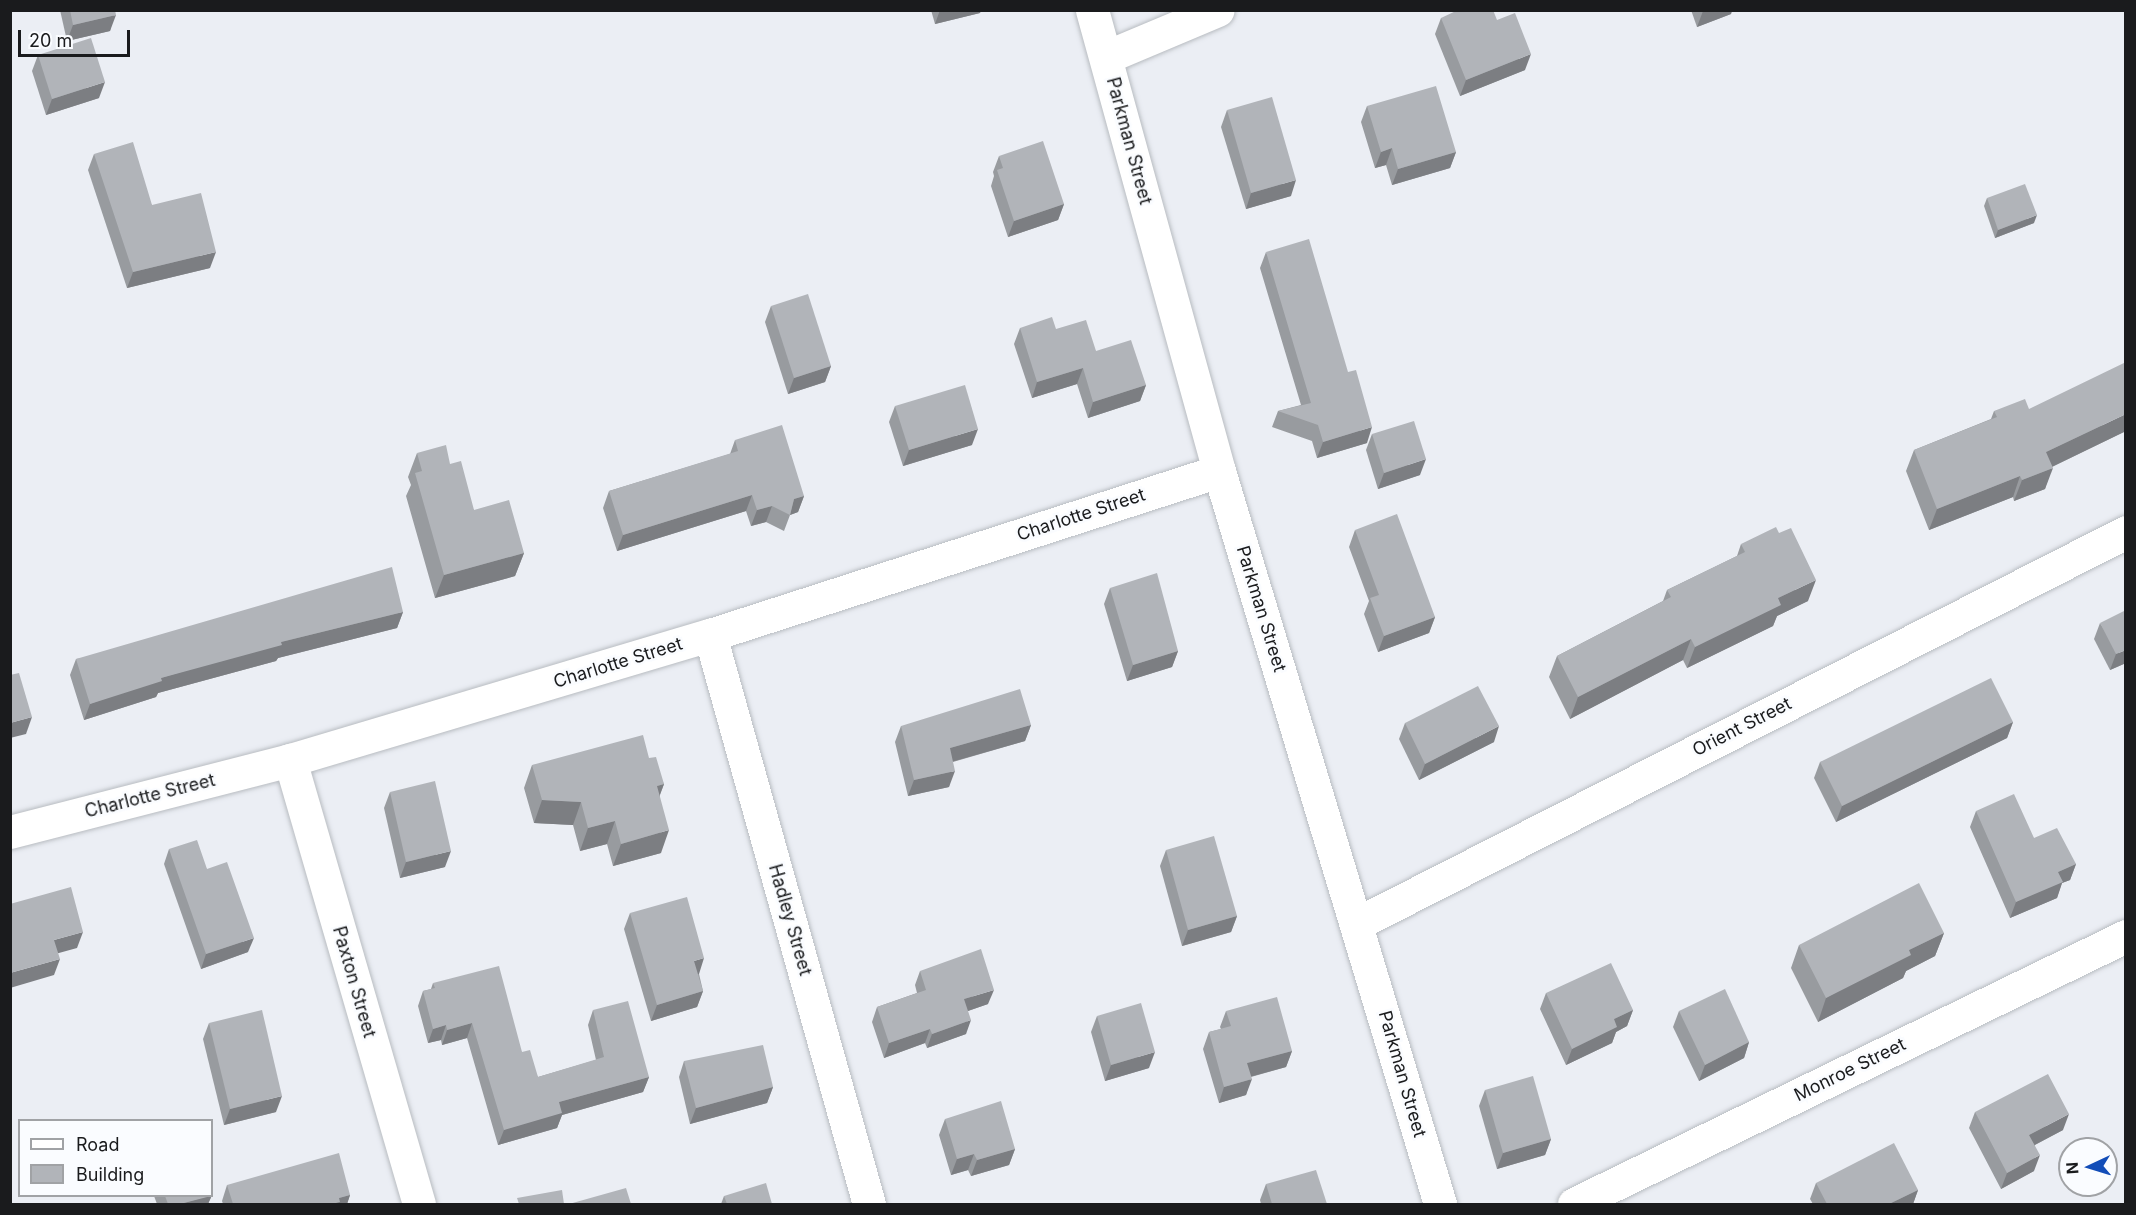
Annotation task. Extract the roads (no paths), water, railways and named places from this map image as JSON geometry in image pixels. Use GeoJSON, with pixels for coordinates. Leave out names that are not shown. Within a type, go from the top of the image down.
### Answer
{"type":"FeatureCollection","features":[{"type":"Feature","properties":{"kind":"street","name":"Parkman Street"},"geometry":{"type":"LineString","coordinates":[[1092,10],[1107,57],[1218,471],[1358,923],[1440,1204]]}},
{"type":"Feature","properties":{"kind":"street"},"geometry":{"type":"LineString","coordinates":[[1107,57],[1218,10]]}},
{"type":"Feature","properties":{"kind":"street","name":"Charlotte Street"},"geometry":{"type":"LineString","coordinates":[[10,832],[290,760],[710,635],[1218,471]]}},
{"type":"Feature","properties":{"kind":"street","name":"Orient Street"},"geometry":{"type":"LineString","coordinates":[[1358,923],[2126,532]]}},
{"type":"Feature","properties":{"kind":"street","name":"Hadley Street"},"geometry":{"type":"LineString","coordinates":[[710,635],[869,1204]]}},
{"type":"Feature","properties":{"kind":"street","name":"Paxton Street"},"geometry":{"type":"LineString","coordinates":[[290,760],[419,1204]]}},
{"type":"Feature","properties":{"kind":"street","name":"Monroe Street"},"geometry":{"type":"LineString","coordinates":[[1574,1204],[2126,936]]}}]}
